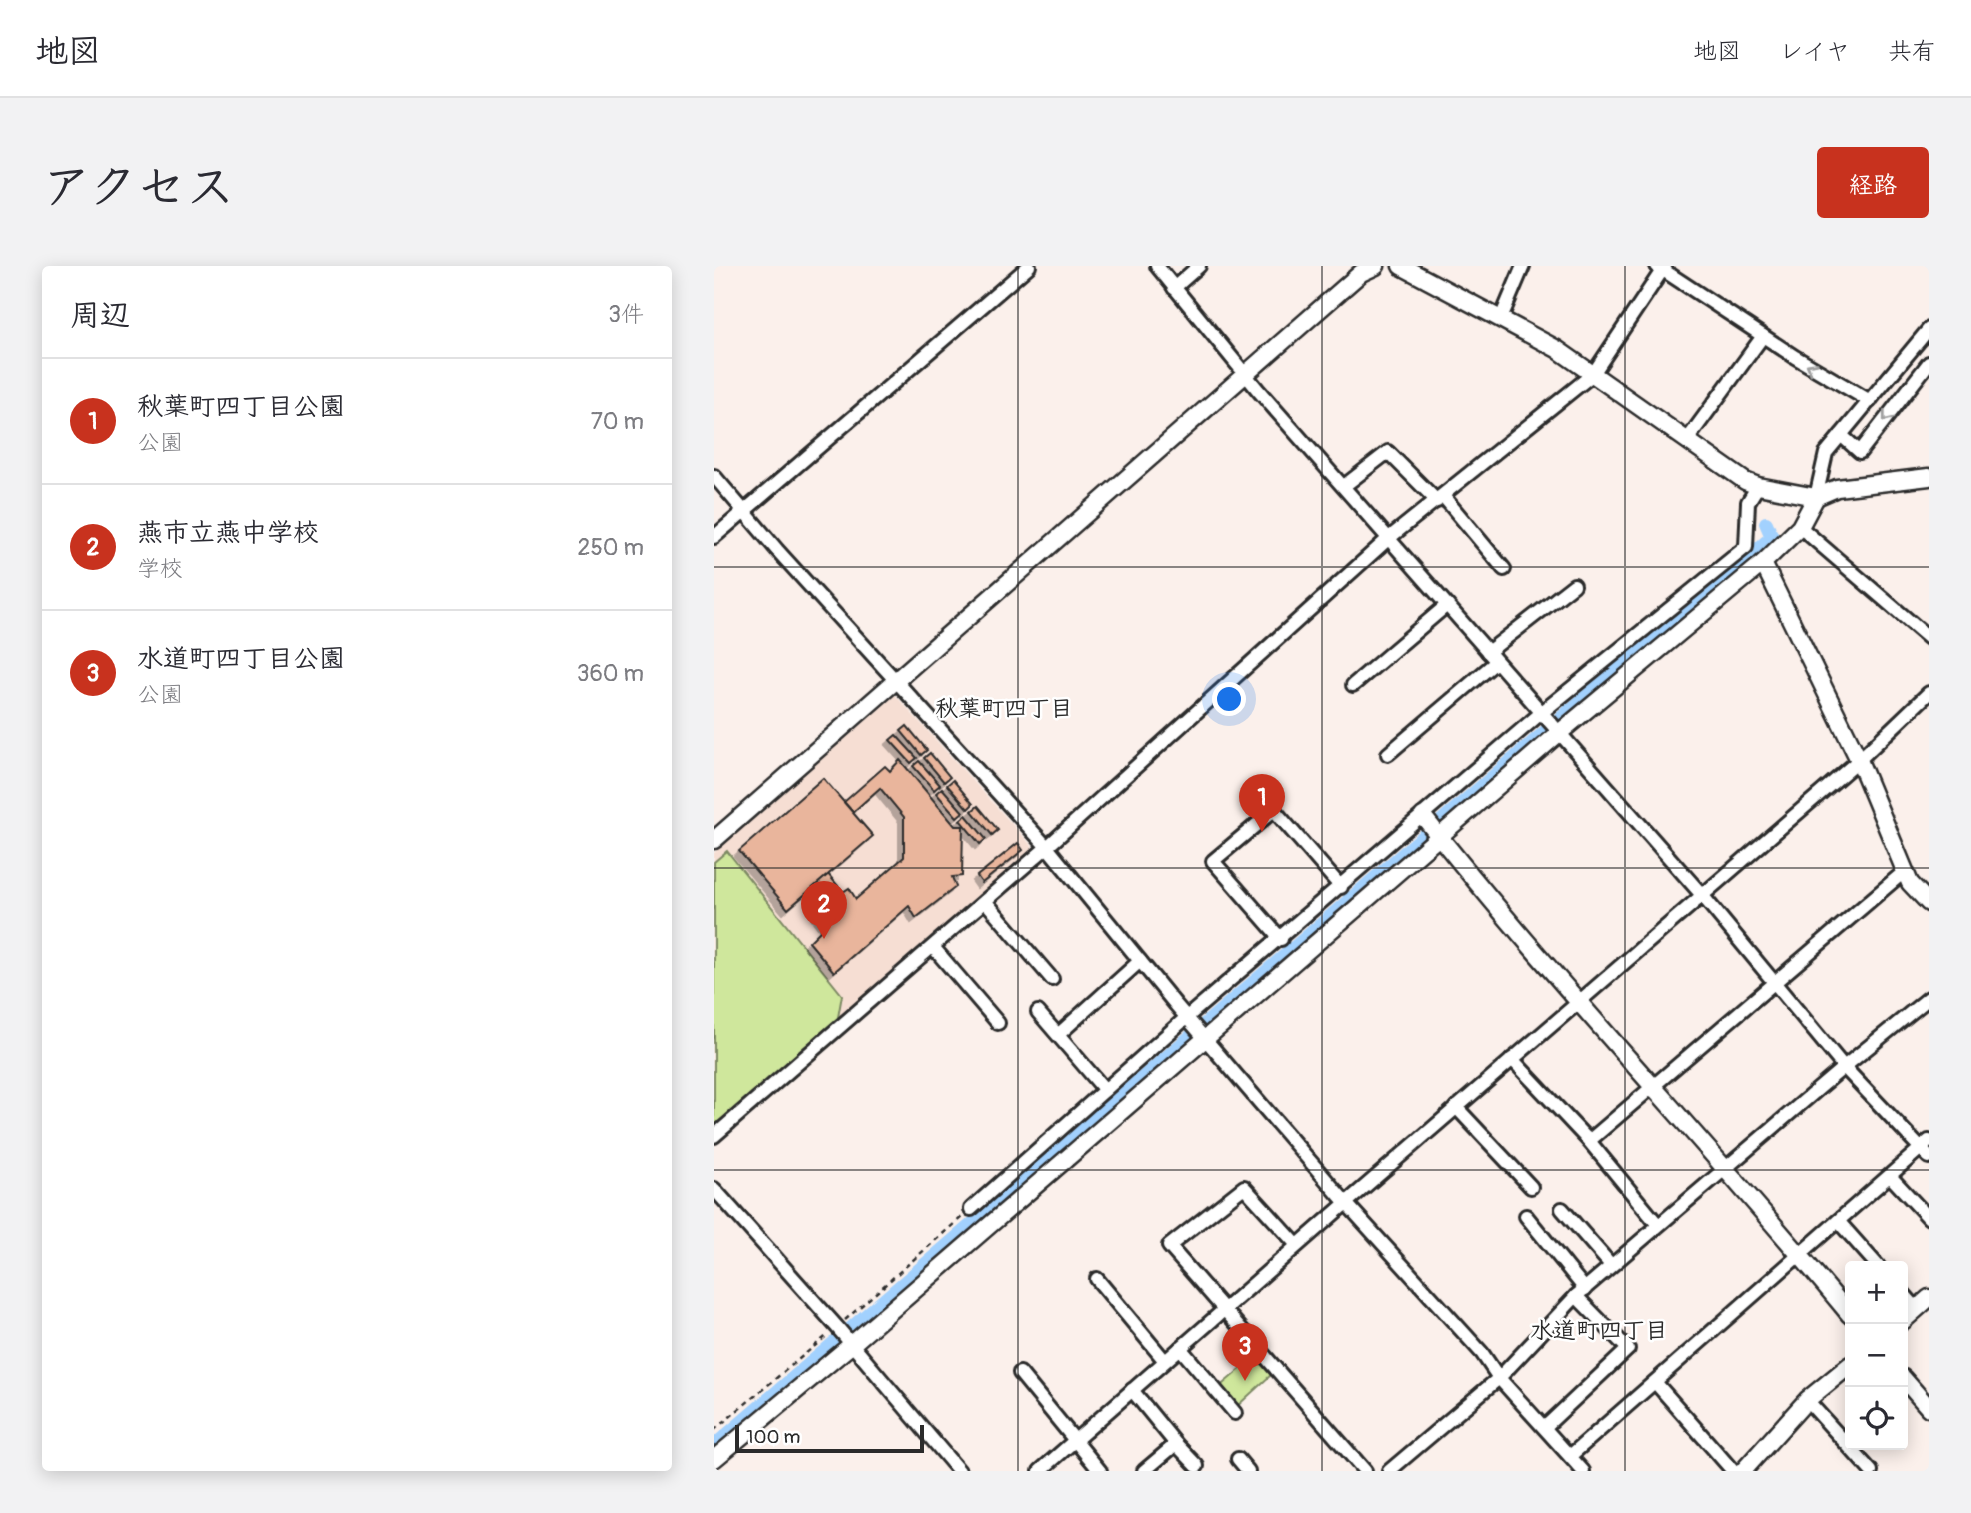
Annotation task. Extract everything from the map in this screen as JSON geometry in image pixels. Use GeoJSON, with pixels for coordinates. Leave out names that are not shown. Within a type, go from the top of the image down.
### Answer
{"type":"FeatureCollection","features":[{"type":"Feature","properties":{"kind":"street"},"geometry":{"type":"LineString","coordinates":[[714,537],[1029,266]]}},
{"type":"Feature","properties":{"kind":"street"},"geometry":{"type":"LineString","coordinates":[[1157,266],[1245,374],[1702,895],[1844,1066],[1926,1149],[1889,1176],[1570,1456]]}},
{"type":"Feature","properties":{"kind":"street"},"geometry":{"type":"LineString","coordinates":[[1174,288],[1199,266]]}},
{"type":"Feature","properties":{"kind":"street"},"geometry":{"type":"LineString","coordinates":[[714,840],[1361,273],[1376,266]]}},
{"type":"Feature","properties":{"kind":"street"},"geometry":{"type":"LineString","coordinates":[[1401,266],[1557,349],[1745,481],[1816,497],[1837,488],[1929,477]]}},
{"type":"Feature","properties":{"kind":"street"},"geometry":{"type":"LineString","coordinates":[[1501,318],[1523,266]]}},
{"type":"Feature","properties":{"kind":"street"},"geometry":{"type":"LineString","coordinates":[[714,1136],[985,901],[1389,538],[1592,374],[1661,267],[1763,336],[1870,401]]}},
{"type":"Feature","properties":{"kind":"street"},"geometry":{"type":"LineString","coordinates":[[714,1459],[985,1209],[1105,1090],[1197,1028],[1281,939],[1341,887],[1431,827],[1551,724],[1763,563],[1800,527],[1816,497],[1826,453],[1929,328]]}},
{"type":"Feature","properties":{"kind":"street"},"geometry":{"type":"LineString","coordinates":[[1686,440],[1763,336]]}},
{"type":"Feature","properties":{"kind":"street"},"geometry":{"type":"LineString","coordinates":[[1841,435],[1860,452],[1929,363]]}},
{"type":"Feature","properties":{"kind":"street"},"geometry":{"type":"LineString","coordinates":[[1344,486],[1388,452],[1440,498],[1504,569]]}},
{"type":"Feature","properties":{"kind":"street"},"geometry":{"type":"LineString","coordinates":[[714,475],[777,550],[1047,846],[1140,961],[1346,1203],[1482,1353],[1499,1378],[1583,1471]]}},
{"type":"Feature","properties":{"kind":"street"},"geometry":{"type":"LineString","coordinates":[[985,1209],[1551,724],[1746,547],[1748,502],[1758,486]]}},
{"type":"Feature","properties":{"kind":"street"},"geometry":{"type":"LineString","coordinates":[[1800,527],[1929,638]]}},
{"type":"Feature","properties":{"kind":"street"},"geometry":{"type":"LineString","coordinates":[[1763,563],[1858,760],[1910,883],[1929,903]]}},
{"type":"Feature","properties":{"kind":"street"},"geometry":{"type":"LineString","coordinates":[[1388,754],[1574,584]]}},
{"type":"Feature","properties":{"kind":"street"},"geometry":{"type":"LineString","coordinates":[[1353,685],[1447,605]]}},
{"type":"Feature","properties":{"kind":"street"},"geometry":{"type":"LineString","coordinates":[[1040,1471],[1858,760],[1929,693]]}},
{"type":"Feature","properties":{"kind":"street"},"geometry":{"type":"LineString","coordinates":[[1281,939],[1213,861],[1274,810],[1341,887]]}},
{"type":"Feature","properties":{"kind":"street"},"geometry":{"type":"LineString","coordinates":[[1431,827],[1578,1002],[1845,1309]]}},
{"type":"Feature","properties":{"kind":"street"},"geometry":{"type":"LineString","coordinates":[[1589,1141],[1905,871]]}},
{"type":"Feature","properties":{"kind":"street"},"geometry":{"type":"LineString","coordinates":[[985,901],[1052,979]]}},
{"type":"Feature","properties":{"kind":"street"},"geometry":{"type":"LineString","coordinates":[[933,947],[998,1023]]}},
{"type":"Feature","properties":{"kind":"street"},"geometry":{"type":"LineString","coordinates":[[1059,1034],[1140,961]]}},
{"type":"Feature","properties":{"kind":"street"},"geometry":{"type":"LineString","coordinates":[[1389,1471],[1499,1378],[1580,1292],[1844,1066],[1929,998]]}},
{"type":"Feature","properties":{"kind":"street"},"geometry":{"type":"LineString","coordinates":[[1038,1012],[1105,1090]]}},
{"type":"Feature","properties":{"kind":"street"},"geometry":{"type":"LineString","coordinates":[[1512,1059],[1589,1141],[1658,1225]]}},
{"type":"Feature","properties":{"kind":"street"},"geometry":{"type":"LineString","coordinates":[[1456,1107],[1531,1187]]}},
{"type":"Feature","properties":{"kind":"street"},"geometry":{"type":"LineString","coordinates":[[1889,1176],[1929,1218]]}},
{"type":"Feature","properties":{"kind":"street"},"geometry":{"type":"LineString","coordinates":[[1297,1245],[1244,1187],[1169,1246],[1365,1471]]}},
{"type":"Feature","properties":{"kind":"street"},"geometry":{"type":"LineString","coordinates":[[714,1189],[846,1337],[960,1471]]}},
{"type":"Feature","properties":{"kind":"street"},"geometry":{"type":"LineString","coordinates":[[1562,1209],[1611,1265]]}},
{"type":"Feature","properties":{"kind":"street"},"geometry":{"type":"LineString","coordinates":[[1526,1216],[1580,1292],[1628,1349],[1545,1427]]}},
{"type":"Feature","properties":{"kind":"street"},"geometry":{"type":"LineString","coordinates":[[1838,1221],[1874,1261]]}},
{"type":"Feature","properties":{"kind":"street"},"geometry":{"type":"LineString","coordinates":[[1097,1279],[1165,1361]]}},
{"type":"Feature","properties":{"kind":"street"},"geometry":{"type":"LineString","coordinates":[[1908,1317],[1923,1304]]}},
{"type":"Feature","properties":{"kind":"street"},"geometry":{"type":"LineString","coordinates":[[1180,1348],[1235,1413]]}},
{"type":"Feature","properties":{"kind":"street"},"geometry":{"type":"LineString","coordinates":[[1743,1471],[1807,1401],[1845,1369]]}},
{"type":"Feature","properties":{"kind":"street"},"geometry":{"type":"LineString","coordinates":[[1020,1373],[1100,1471]]}},
{"type":"Feature","properties":{"kind":"street"},"geometry":{"type":"LineString","coordinates":[[1655,1382],[1733,1471]]}},
{"type":"Feature","properties":{"kind":"street"},"geometry":{"type":"LineString","coordinates":[[1908,1384],[1929,1408]]}},
{"type":"Feature","properties":{"kind":"street"},"geometry":{"type":"LineString","coordinates":[[1132,1390],[1176,1444],[1198,1466]]}},
{"type":"Feature","properties":{"kind":"street"},"geometry":{"type":"LineString","coordinates":[[1807,1401],[1871,1471]]}},
{"type":"Feature","properties":{"kind":"street"},"geometry":{"type":"LineString","coordinates":[[1144,1471],[1176,1444]]}},
{"type":"Feature","properties":{"kind":"street"},"geometry":{"type":"LineString","coordinates":[[1238,1459],[1248,1471]]}},
{"type":"Feature","properties":{"kind":"shaded area"},"geometry":{"type":"Polygon","coordinates":[[[895,695],[1032,846],[1033,854],[714,1129],[714,853],[895,695]]]}},
{"type":"Feature","properties":{"kind":"green space"},"geometry":{"type":"Polygon","coordinates":[[[727,851],[842,995],[837,1023],[714,1129],[714,862],[727,851]]]}},
{"type":"Feature","properties":{"kind":"green space"},"geometry":{"type":"Polygon","coordinates":[[[1256,1356],[1271,1375],[1235,1408],[1218,1388],[1256,1356]]]}},
{"type":"Feature","properties":{"kind":"building"},"geometry":{"type":"Polygon","coordinates":[[[907,726],[927,750],[921,755],[901,731],[907,726]]]}},
{"type":"Feature","properties":{"kind":"building"},"geometry":{"type":"Polygon","coordinates":[[[896,735],[917,758],[911,763],[890,740],[896,735]]]}},
{"type":"Feature","properties":{"kind":"building"},"geometry":{"type":"Polygon","coordinates":[[[930,753],[950,777],[944,782],[924,758],[930,753]]]}},
{"type":"Feature","properties":{"kind":"building"},"geometry":{"type":"Polygon","coordinates":[[[900,760],[955,826],[963,826],[962,876],[952,877],[956,887],[916,918],[909,906],[834,972],[809,942],[825,926],[816,914],[823,906],[809,891],[828,874],[843,892],[849,888],[856,899],[904,857],[904,817],[880,788],[853,812],[844,802],[885,766],[890,771],[900,760]]]}},
{"type":"Feature","properties":{"kind":"building"},"geometry":{"type":"Polygon","coordinates":[[[919,761],[940,785],[934,790],[913,766],[919,761]]]}},
{"type":"Feature","properties":{"kind":"building"},"geometry":{"type":"Polygon","coordinates":[[[823,778],[873,836],[788,909],[739,851],[823,778]]]}},
{"type":"Feature","properties":{"kind":"building"},"geometry":{"type":"Polygon","coordinates":[[[953,780],[973,804],[968,809],[947,785],[953,780]]]}},
{"type":"Feature","properties":{"kind":"building"},"geometry":{"type":"Polygon","coordinates":[[[942,788],[963,812],[957,817],[936,793],[942,788]]]}},
{"type":"Feature","properties":{"kind":"building"},"geometry":{"type":"Polygon","coordinates":[[[978,806],[998,830],[992,835],[972,811],[978,806]]]}},
{"type":"Feature","properties":{"kind":"building"},"geometry":{"type":"Polygon","coordinates":[[[966,815],[986,839],[980,844],[960,820],[966,815]]]}},
{"type":"Feature","properties":{"kind":"building"},"geometry":{"type":"Polygon","coordinates":[[[1018,843],[1023,850],[982,883],[977,876],[1018,843]]]}},
{"type":"Feature","properties":{"kind":"waterway"},"geometry":{"type":"LineString","coordinates":[[714,1446],[1772,537],[1766,523]]}},
{"type":"Feature","properties":{"kind":"place","name":"秋葉町四丁目公園"},"geometry":{"type":"Point","coordinates":[1262,832]}},
{"type":"Feature","properties":{"kind":"place","name":"燕市立燕中学校"},"geometry":{"type":"Point","coordinates":[824,939]}},
{"type":"Feature","properties":{"kind":"place","name":"水道町四丁目公園"},"geometry":{"type":"Point","coordinates":[1245,1381]}},
{"type":"Feature","properties":{"kind":"district","name":"秋葉町四丁目"},"geometry":{"type":"Point","coordinates":[1004,708]}},
{"type":"Feature","properties":{"kind":"district","name":"水道町四丁目"},"geometry":{"type":"Point","coordinates":[1599,1330]}}]}
